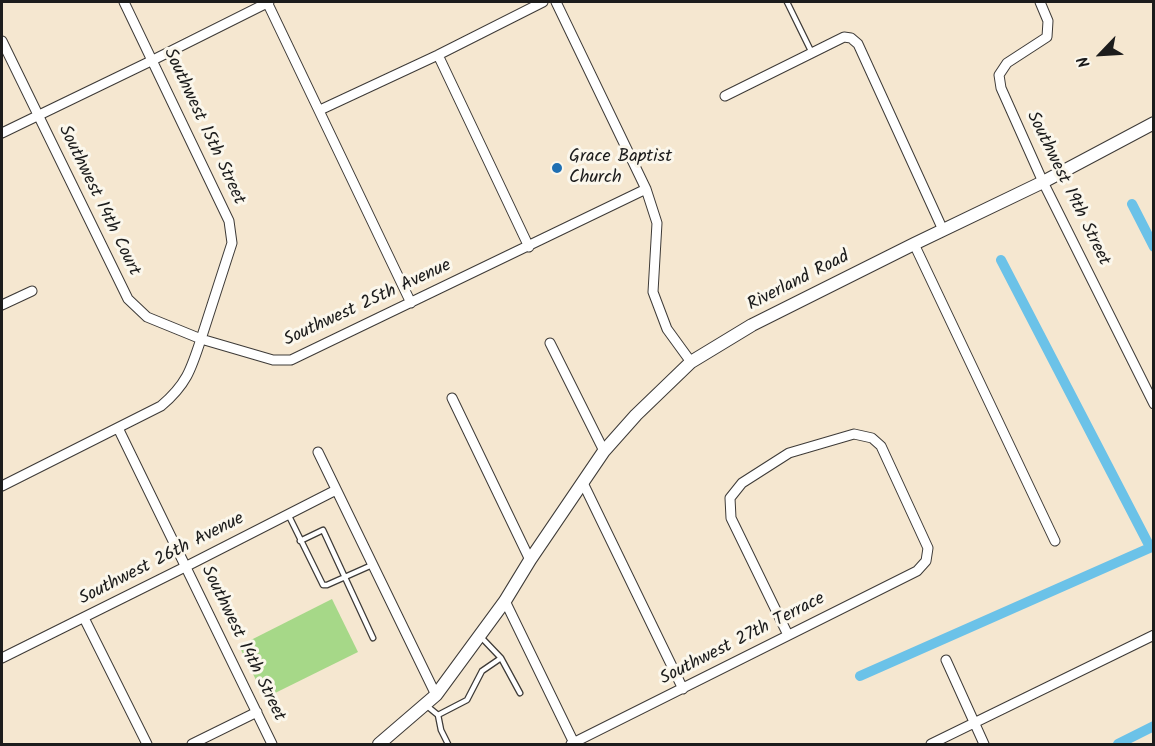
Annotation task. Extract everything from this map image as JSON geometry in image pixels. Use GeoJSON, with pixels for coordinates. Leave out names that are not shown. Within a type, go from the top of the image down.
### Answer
{"type":"FeatureCollection","features":[{"type":"Feature","properties":{"kind":"street","name":"Southwest 15th Street"},"geometry":{"type":"LineString","coordinates":[[124,2],[230,221],[232,243],[201,339]]}},
{"type":"Feature","properties":{"kind":"street"},"geometry":{"type":"LineString","coordinates":[[2,133],[268,2],[411,303]]}},
{"type":"Feature","properties":{"kind":"street"},"geometry":{"type":"LineString","coordinates":[[320,110],[438,55],[543,2]]}},
{"type":"Feature","properties":{"kind":"street"},"geometry":{"type":"LineString","coordinates":[[556,2],[646,189],[657,223],[653,292],[667,329],[691,362]]}},
{"type":"Feature","properties":{"kind":"street","name":"Southwest 19th Street"},"geometry":{"type":"LineString","coordinates":[[1040,2],[1048,21],[1047,37],[1007,63],[999,75],[1001,88],[1043,182],[1154,404]]}},
{"type":"Feature","properties":{"kind":"street"},"geometry":{"type":"LineString","coordinates":[[725,96],[844,37],[851,38],[858,44],[943,230]]}},
{"type":"Feature","properties":{"kind":"street","name":"Southwest 14th Court"},"geometry":{"type":"LineString","coordinates":[[2,41],[128,299],[147,317],[201,339]]}},
{"type":"Feature","properties":{"kind":"street"},"geometry":{"type":"LineString","coordinates":[[438,55],[529,247]]}},
{"type":"Feature","properties":{"kind":"street","name":"Riverland Road"},"geometry":{"type":"LineString","coordinates":[[379,744],[436,695],[505,601],[604,451],[636,415],[691,362],[752,325],[1043,182],[1154,123]]}},
{"type":"Feature","properties":{"kind":"street","name":"Southwest 25th Avenue"},"geometry":{"type":"LineString","coordinates":[[201,339],[273,360],[291,360],[646,189]]}},
{"type":"Feature","properties":{"kind":"street"},"geometry":{"type":"LineString","coordinates":[[914,244],[1055,541]]}},
{"type":"Feature","properties":{"kind":"street"},"geometry":{"type":"LineString","coordinates":[[2,306],[32,291]]}},
{"type":"Feature","properties":{"kind":"street"},"geometry":{"type":"LineString","coordinates":[[2,486],[161,406],[177,393],[191,370],[201,339]]}},
{"type":"Feature","properties":{"kind":"street"},"geometry":{"type":"LineString","coordinates":[[550,343],[604,451]]}},
{"type":"Feature","properties":{"kind":"street"},"geometry":{"type":"LineString","coordinates":[[452,398],[530,560]]}},
{"type":"Feature","properties":{"kind":"street","name":"Southwest 14th Street"},"geometry":{"type":"LineString","coordinates":[[118,428],[272,744]]}},
{"type":"Feature","properties":{"kind":"street","name":"Southwest 27th Terrace"},"geometry":{"type":"LineString","coordinates":[[573,744],[917,571],[926,561],[928,548],[881,447],[872,438],[854,434],[789,453],[742,483],[730,498],[731,518],[789,635]]}},
{"type":"Feature","properties":{"kind":"street"},"geometry":{"type":"LineString","coordinates":[[318,452],[436,695]]}},
{"type":"Feature","properties":{"kind":"street"},"geometry":{"type":"LineString","coordinates":[[583,483],[683,689]]}},
{"type":"Feature","properties":{"kind":"street","name":"Southwest 26th Avenue"},"geometry":{"type":"LineString","coordinates":[[2,658],[187,567],[336,490]]}},
{"type":"Feature","properties":{"kind":"street"},"geometry":{"type":"LineString","coordinates":[[505,601],[573,744]]}},
{"type":"Feature","properties":{"kind":"street"},"geometry":{"type":"LineString","coordinates":[[84,618],[147,744]]}},
{"type":"Feature","properties":{"kind":"street"},"geometry":{"type":"LineString","coordinates":[[931,744],[1154,635]]}},
{"type":"Feature","properties":{"kind":"street"},"geometry":{"type":"LineString","coordinates":[[946,660],[984,744]]}},
{"type":"Feature","properties":{"kind":"street"},"geometry":{"type":"LineString","coordinates":[[192,744],[257,712]]}},
{"type":"Feature","properties":{"kind":"lane"},"geometry":{"type":"LineString","coordinates":[[787,2],[812,53]]}},
{"type":"Feature","properties":{"kind":"lane"},"geometry":{"type":"LineString","coordinates":[[288,514],[323,585],[373,565]]}},
{"type":"Feature","properties":{"kind":"lane"},"geometry":{"type":"LineString","coordinates":[[300,541],[323,530],[373,638]]}},
{"type":"Feature","properties":{"kind":"lane"},"geometry":{"type":"LineString","coordinates":[[480,636],[501,658],[520,693]]}},
{"type":"Feature","properties":{"kind":"lane"},"geometry":{"type":"LineString","coordinates":[[438,715],[467,700],[482,671],[501,658]]}},
{"type":"Feature","properties":{"kind":"lane"},"geometry":{"type":"LineString","coordinates":[[425,705],[438,715],[441,730],[448,744]]}},
{"type":"Feature","properties":{"kind":"green space"},"geometry":{"type":"Polygon","coordinates":[[[332,599],[358,652],[265,698],[239,646],[332,599]]]}},
{"type":"Feature","properties":{"kind":"waterway"},"geometry":{"type":"LineString","coordinates":[[1132,204],[1154,247]]}},
{"type":"Feature","properties":{"kind":"waterway"},"geometry":{"type":"LineString","coordinates":[[1001,260],[1150,547]]}},
{"type":"Feature","properties":{"kind":"waterway"},"geometry":{"type":"LineString","coordinates":[[860,676],[1154,546]]}},
{"type":"Feature","properties":{"kind":"waterway"},"geometry":{"type":"LineString","coordinates":[[1118,744],[1154,726]]}},
{"type":"Feature","properties":{"kind":"place","name":"Grace Baptist Church"},"geometry":{"type":"Point","coordinates":[557,168]}}]}
